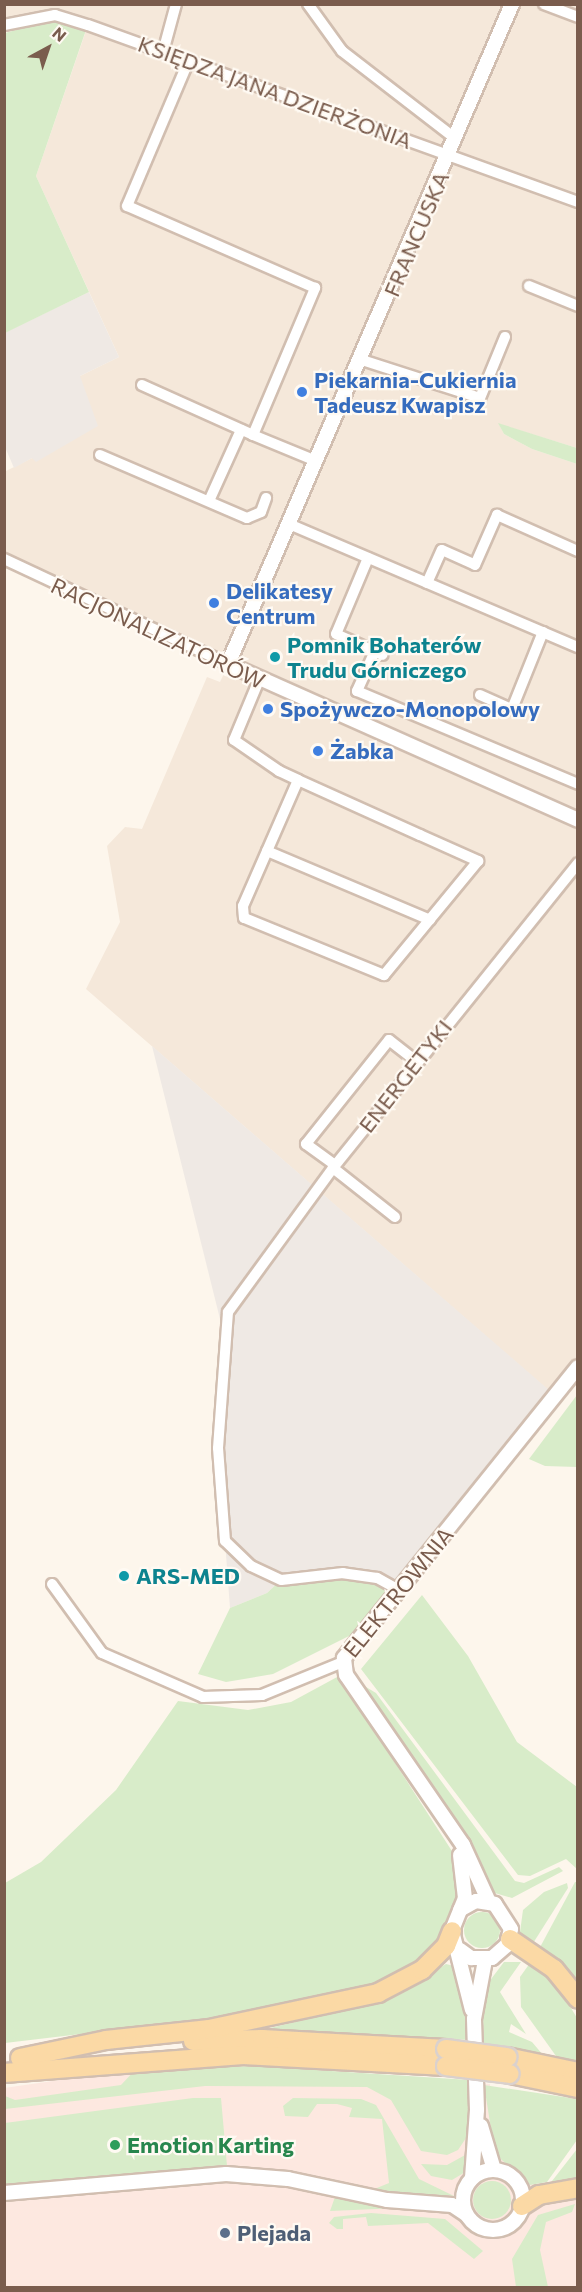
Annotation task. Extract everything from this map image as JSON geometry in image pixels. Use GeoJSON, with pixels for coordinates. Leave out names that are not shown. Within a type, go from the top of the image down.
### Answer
{"type":"FeatureCollection","features":[{"type":"Feature","properties":{"kind":"main road"},"geometry":{"type":"LineString","coordinates":[[12,2059],[106,2040],[209,2029],[378,1994],[422,1970],[446,1947],[454,1923]]}},
{"type":"Feature","properties":{"kind":"main road"},"geometry":{"type":"LineString","coordinates":[[510,1939],[554,1968],[578,1999]]}},
{"type":"Feature","properties":{"kind":"main road"},"geometry":{"type":"LineString","coordinates":[[12,2059],[112,2046],[262,2039],[509,2065],[552,2074],[578,2072]]}},
{"type":"Feature","properties":{"kind":"main road"},"geometry":{"type":"LineString","coordinates":[[4,2073],[243,2055],[446,2058]]}},
{"type":"Feature","properties":{"kind":"main road"},"geometry":{"type":"LineString","coordinates":[[552,2074],[578,2088]]}},
{"type":"Feature","properties":{"kind":"main road"},"geometry":{"type":"LineString","coordinates":[[522,2206],[539,2195],[578,2188]]}},
{"type":"Feature","properties":{"kind":"street"},"geometry":{"type":"LineString","coordinates":[[163,52],[176,4]]}},
{"type":"Feature","properties":{"kind":"street"},"geometry":{"type":"LineString","coordinates":[[308,4],[342,51],[456,139]]}},
{"type":"Feature","properties":{"kind":"street","name":"FRANCUSKA"},"geometry":{"type":"LineString","coordinates":[[228,664],[362,360],[512,4]]}},
{"type":"Feature","properties":{"kind":"street"},"geometry":{"type":"LineString","coordinates":[[544,4],[578,17]]}},
{"type":"Feature","properties":{"kind":"street","name":"KSIĘDZA JANA DZIERŻONIA"},"geometry":{"type":"LineString","coordinates":[[4,25],[55,15],[450,154],[578,202]]}},
{"type":"Feature","properties":{"kind":"street"},"geometry":{"type":"LineString","coordinates":[[188,62],[126,206],[315,288],[253,435]]}},
{"type":"Feature","properties":{"kind":"street"},"geometry":{"type":"LineString","coordinates":[[529,286],[578,306]]}},
{"type":"Feature","properties":{"kind":"street"},"geometry":{"type":"LineString","coordinates":[[362,360],[480,398],[505,337]]}},
{"type":"Feature","properties":{"kind":"street"},"geometry":{"type":"LineString","coordinates":[[141,386],[316,461]]}},
{"type":"Feature","properties":{"kind":"street"},"geometry":{"type":"LineString","coordinates":[[209,501],[241,430]]}},
{"type":"Feature","properties":{"kind":"street"},"geometry":{"type":"LineString","coordinates":[[100,455],[247,518],[261,512],[266,498]]}},
{"type":"Feature","properties":{"kind":"street"},"geometry":{"type":"LineString","coordinates":[[428,583],[442,550],[475,565],[497,516],[578,552]]}},
{"type":"Feature","properties":{"kind":"street"},"geometry":{"type":"LineString","coordinates":[[289,524],[578,646]]}},
{"type":"Feature","properties":{"kind":"street"},"geometry":{"type":"LineString","coordinates":[[368,558],[336,634],[379,653],[357,691],[578,784]]}},
{"type":"Feature","properties":{"kind":"street","name":"RACJONALIZATORÓW"},"geometry":{"type":"LineString","coordinates":[[4,559],[259,680],[576,815]]}},
{"type":"Feature","properties":{"kind":"street"},"geometry":{"type":"LineString","coordinates":[[480,696],[512,709],[543,632]]}},
{"type":"Feature","properties":{"kind":"street"},"geometry":{"type":"LineString","coordinates":[[259,680],[234,740],[298,780],[478,861],[384,975],[244,918],[243,906],[298,780]]}},
{"type":"Feature","properties":{"kind":"street"},"geometry":{"type":"LineString","coordinates":[[267,851],[430,920]]}},
{"type":"Feature","properties":{"kind":"street","name":"ENERGETYKI"},"geometry":{"type":"LineString","coordinates":[[399,1590],[378,1578],[343,1573],[281,1580],[251,1566],[225,1541],[218,1448],[224,1335],[228,1312],[334,1167],[578,862]]}},
{"type":"Feature","properties":{"kind":"street"},"geometry":{"type":"LineString","coordinates":[[395,1217],[306,1143],[389,1040],[416,1062]]}},
{"type":"Feature","properties":{"kind":"street","name":"ELEKTROWNIA"},"geometry":{"type":"LineString","coordinates":[[52,1584],[93,1645],[135,1672],[188,1692],[242,1698],[281,1688],[323,1668],[343,1662],[578,1367]]}},
{"type":"Feature","properties":{"kind":"street"},"geometry":{"type":"LineString","coordinates":[[343,1662],[346,1675],[452,1830],[489,1902],[505,1912],[510,1939],[498,1955],[485,1960],[460,1950]]}},
{"type":"Feature","properties":{"kind":"street"},"geometry":{"type":"LineString","coordinates":[[452,1830],[465,1881],[454,1923],[474,2019],[477,2110],[472,2178],[464,2192],[466,2214]]}},
{"type":"Feature","properties":{"kind":"street"},"geometry":{"type":"LineString","coordinates":[[454,1923],[470,1903],[489,1902]]}},
{"type":"Feature","properties":{"kind":"street"},"geometry":{"type":"LineString","coordinates":[[474,2019],[485,1960]]}},
{"type":"Feature","properties":{"kind":"street"},"geometry":{"type":"LineString","coordinates":[[477,2110],[494,2170]]}},
{"type":"Feature","properties":{"kind":"street"},"geometry":{"type":"LineString","coordinates":[[4,2193],[226,2174],[288,2179],[387,2200],[452,2205],[481,2228],[496,2230],[514,2222],[522,2206],[514,2178],[494,2170],[472,2178]]}},
{"type":"Feature","properties":{"kind":"shaded area"},"geometry":{"type":"Polygon","coordinates":[[[5,5],[577,5],[577,448],[499,424],[504,434],[532,449],[577,464],[578,1367],[555,1396],[86,989],[120,922],[107,846],[125,827],[142,829],[207,677],[220,682],[228,665],[5,559],[4,472],[32,458],[80,376],[119,357],[36,176],[88,25],[55,15],[5,25],[5,5]]]}},
{"type":"Feature","properties":{"kind":"shaded area"},"geometry":{"type":"Polygon","coordinates":[[[89,292],[119,357],[80,376],[98,426],[36,462],[32,458],[14,468],[5,447],[4,333],[89,292]]]}},
{"type":"Feature","properties":{"kind":"shaded area"},"geometry":{"type":"Polygon","coordinates":[[[152,1046],[550,1391],[391,1585],[281,1580],[267,1593],[230,1608],[218,1448],[224,1335],[152,1046]]]}},
{"type":"Feature","properties":{"kind":"shaded area"},"geometry":{"type":"Polygon","coordinates":[[[254,2066],[490,2084],[491,2119],[536,2186],[577,2177],[577,2287],[5,2287],[4,2088],[150,2067],[254,2066]]]}},
{"type":"Feature","properties":{"kind":"green space"},"geometry":{"type":"Polygon","coordinates":[[[54,20],[86,30],[36,176],[89,292],[5,333],[5,33],[54,20]]]}},
{"type":"Feature","properties":{"kind":"green space"},"geometry":{"type":"Polygon","coordinates":[[[498,423],[577,448],[577,464],[532,449],[504,434],[498,423]]]}},
{"type":"Feature","properties":{"kind":"green space"},"geometry":{"type":"Polygon","coordinates":[[[577,1395],[577,1467],[545,1466],[529,1459],[577,1395]]]}},
{"type":"Feature","properties":{"kind":"green space"},"geometry":{"type":"Polygon","coordinates":[[[343,1573],[391,1585],[351,1635],[273,1674],[226,1682],[198,1674],[230,1608],[267,1593],[281,1580],[343,1573]]]}},
{"type":"Feature","properties":{"kind":"green space"},"geometry":{"type":"Polygon","coordinates":[[[422,1595],[468,1656],[517,1742],[577,1787],[577,1869],[566,1859],[530,1876],[518,1875],[361,1669],[422,1595]]]}},
{"type":"Feature","properties":{"kind":"green space"},"geometry":{"type":"Polygon","coordinates":[[[339,1676],[459,1862],[458,1898],[439,1943],[397,1975],[361,1989],[241,2015],[5,2043],[5,1883],[41,1862],[116,1790],[178,1701],[248,1710],[291,1702],[339,1676]]]}},
{"type":"Feature","properties":{"kind":"green space"},"geometry":{"type":"Polygon","coordinates":[[[361,1684],[376,1693],[515,1881],[524,1883],[559,1867],[563,1871],[512,1898],[488,1891],[464,1837],[361,1684]]]}},
{"type":"Feature","properties":{"kind":"green space"},"geometry":{"type":"Polygon","coordinates":[[[577,1882],[577,1990],[538,1951],[577,1882]]]}},
{"type":"Feature","properties":{"kind":"green space"},"geometry":{"type":"Polygon","coordinates":[[[567,1883],[568,1888],[530,1948],[520,1932],[523,1910],[544,1892],[567,1883]]]}},
{"type":"Feature","properties":{"kind":"green space"},"geometry":{"type":"Polygon","coordinates":[[[482,1912],[495,1917],[500,1930],[495,1943],[482,1948],[469,1943],[464,1930],[469,1917],[482,1912]]]}},
{"type":"Feature","properties":{"kind":"green space"},"geometry":{"type":"Polygon","coordinates":[[[504,1962],[521,1962],[500,1992],[526,2034],[511,2024],[509,2032],[532,2042],[543,2055],[484,2043],[482,1991],[504,1962]]]}},
{"type":"Feature","properties":{"kind":"green space"},"geometry":{"type":"Polygon","coordinates":[[[530,1963],[556,1983],[577,2018],[577,2061],[556,2056],[521,2007],[520,1977],[530,1963]]]}},
{"type":"Feature","properties":{"kind":"green space"},"geometry":{"type":"Polygon","coordinates":[[[446,1964],[458,1967],[469,2040],[266,2029],[387,2000],[446,1964]]]}},
{"type":"Feature","properties":{"kind":"green space"},"geometry":{"type":"Polygon","coordinates":[[[254,2066],[470,2080],[470,2132],[458,2150],[447,2155],[421,2151],[391,2100],[367,2087],[205,2086],[5,2109],[5,2096],[15,2100],[121,2085],[136,2069],[254,2066]]]}},
{"type":"Feature","properties":{"kind":"green space"},"geometry":{"type":"Polygon","coordinates":[[[484,2085],[577,2099],[577,2140],[547,2182],[530,2185],[495,2154],[484,2085]]]}},
{"type":"Feature","properties":{"kind":"green space","name":"Emotion Karting"},"geometry":{"type":"Polygon","coordinates":[[[193,2098],[221,2098],[227,2166],[5,2185],[5,2123],[193,2098]]]}},
{"type":"Feature","properties":{"kind":"green space"},"geometry":{"type":"Polygon","coordinates":[[[293,2098],[361,2099],[376,2105],[419,2179],[454,2196],[372,2190],[389,2183],[382,2119],[349,2117],[352,2108],[337,2104],[317,2104],[308,2117],[285,2116],[283,2106],[293,2098]]]}},
{"type":"Feature","properties":{"kind":"green space"},"geometry":{"type":"Polygon","coordinates":[[[577,2149],[577,2178],[552,2183],[552,2181],[577,2149]]]}},
{"type":"Feature","properties":{"kind":"green space"},"geometry":{"type":"Polygon","coordinates":[[[467,2154],[467,2171],[452,2180],[431,2176],[421,2164],[447,2165],[467,2154]]]}},
{"type":"Feature","properties":{"kind":"green space"},"geometry":{"type":"Polygon","coordinates":[[[492,2181],[506,2186],[511,2200],[506,2214],[492,2219],[478,2214],[473,2200],[478,2186],[492,2181]]]}},
{"type":"Feature","properties":{"kind":"green space"},"geometry":{"type":"Polygon","coordinates":[[[335,2197],[342,2198],[400,2208],[330,2211],[335,2197]]]}},
{"type":"Feature","properties":{"kind":"green space"},"geometry":{"type":"Polygon","coordinates":[[[575,2204],[572,2212],[546,2222],[540,2250],[548,2287],[516,2287],[512,2259],[538,2215],[575,2204]]]}},
{"type":"Feature","properties":{"kind":"green space"},"geometry":{"type":"Polygon","coordinates":[[[371,2213],[445,2219],[483,2251],[474,2259],[428,2223],[368,2226],[366,2217],[343,2219],[343,2229],[337,2229],[329,2223],[334,2217],[371,2213]]]}},
{"type":"Feature","properties":{"kind":"place","name":"Piekarnia-Cukiernia Tadeusz Kwapisz"},"geometry":{"type":"Point","coordinates":[302,392]}},
{"type":"Feature","properties":{"kind":"place","name":"Delikatesy Centrum"},"geometry":{"type":"Point","coordinates":[214,603]}},
{"type":"Feature","properties":{"kind":"place","name":"Pomnik Bohaterów Trudu Górniczego"},"geometry":{"type":"Point","coordinates":[275,657]}},
{"type":"Feature","properties":{"kind":"place","name":"Spożywczo-Monopolowy"},"geometry":{"type":"Point","coordinates":[268,709]}},
{"type":"Feature","properties":{"kind":"place","name":"Żabka"},"geometry":{"type":"Point","coordinates":[318,751]}},
{"type":"Feature","properties":{"kind":"place","name":"ARS-MED"},"geometry":{"type":"Point","coordinates":[124,1576]}},
{"type":"Feature","properties":{"kind":"place","name":"Emotion Karting"},"geometry":{"type":"Point","coordinates":[115,2145]}},
{"type":"Feature","properties":{"kind":"place","name":"Plejada"},"geometry":{"type":"Point","coordinates":[225,2233]}}]}
